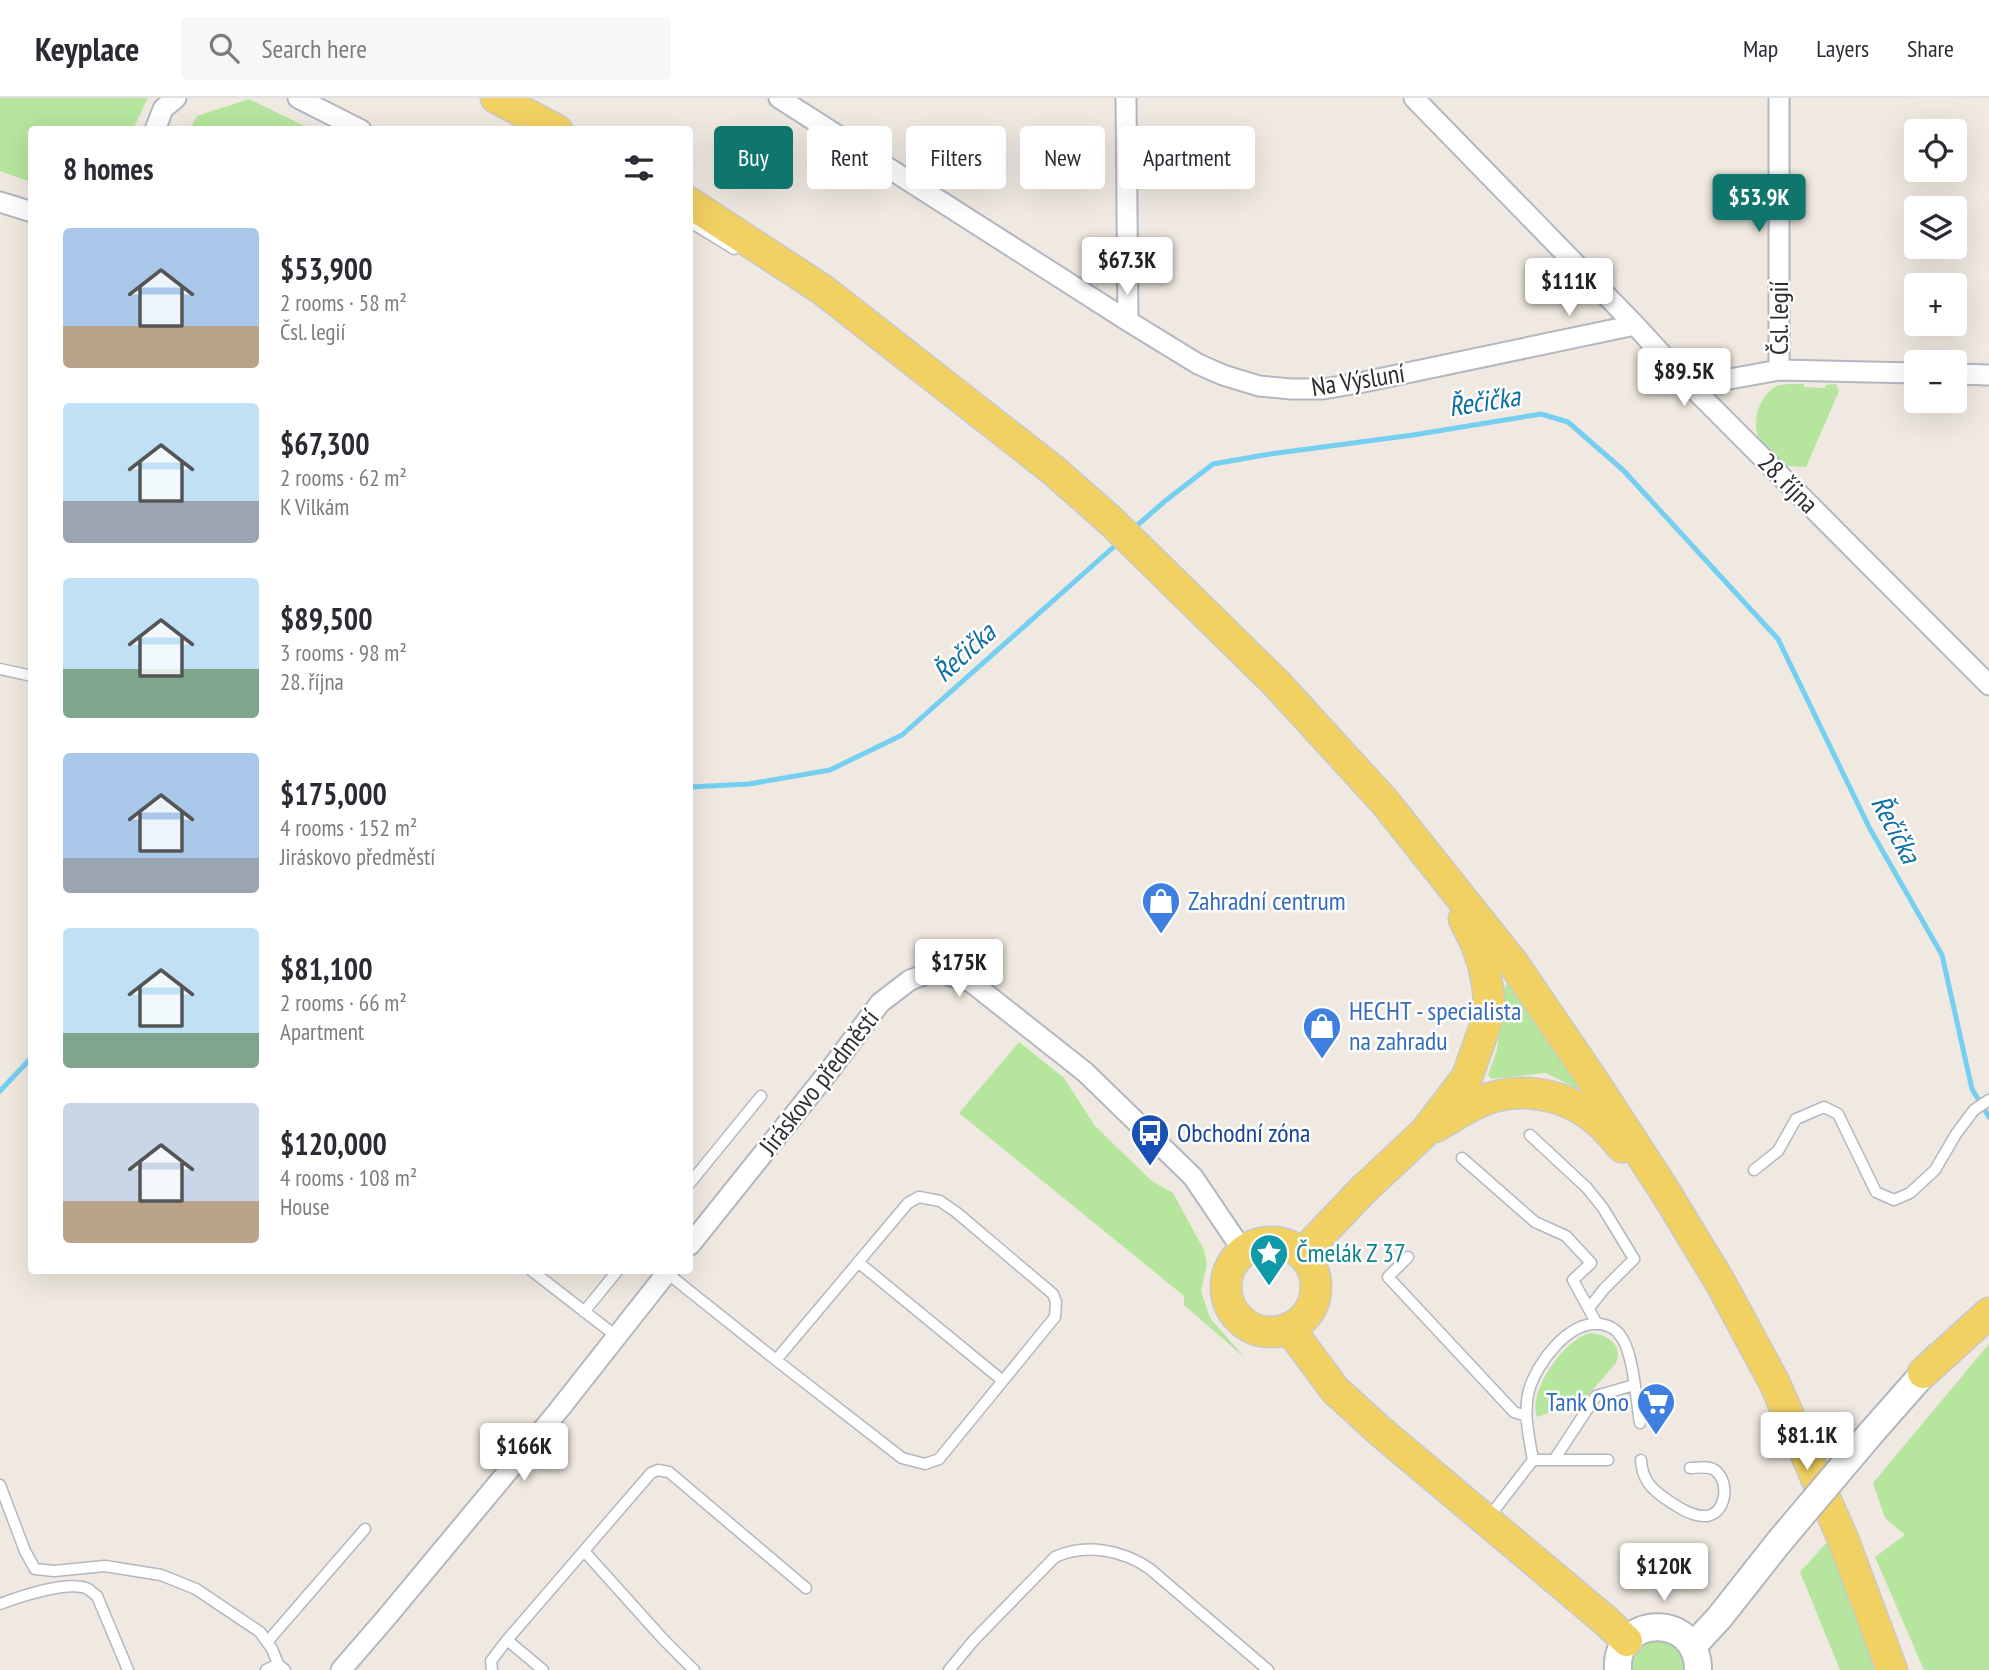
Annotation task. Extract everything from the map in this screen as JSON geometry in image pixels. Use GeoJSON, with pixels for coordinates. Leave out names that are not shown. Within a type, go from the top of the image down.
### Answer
{"type":"FeatureCollection","features":[{"type":"Feature","properties":{"kind":"main road"},"geometry":{"type":"LineString","coordinates":[[496,98],[549,126]]}},
{"type":"Feature","properties":{"kind":"main road"},"geometry":{"type":"LineString","coordinates":[[693,205],[823,290],[1053,470],[1111,521],[1276,683],[1384,801],[1513,963],[1597,1085],[1737,1311],[1773,1382],[1843,1539],[1892,1670]]}},
{"type":"Feature","properties":{"kind":"main road"},"geometry":{"type":"LineString","coordinates":[[1302,1254],[1363,1190],[1425,1132],[1467,1077],[1485,1030],[1489,1010],[1484,967],[1476,943],[1430,858]]}},
{"type":"Feature","properties":{"kind":"main road"},"geometry":{"type":"LineString","coordinates":[[1425,1132],[1479,1102],[1497,1096],[1514,1093],[1546,1095],[1563,1101],[1598,1122],[1666,1193]]}},
{"type":"Feature","properties":{"kind":"main road"},"geometry":{"type":"LineString","coordinates":[[1269,1241],[1283,1243],[1302,1254],[1313,1270],[1316,1284],[1310,1310],[1301,1321],[1290,1328],[1275,1332],[1247,1326],[1229,1304],[1227,1275],[1233,1262],[1243,1251],[1255,1244],[1269,1241]]}},
{"type":"Feature","properties":{"kind":"main road"},"geometry":{"type":"LineString","coordinates":[[1695,1658],[1719,1618],[1779,1542],[1989,1297]]}},
{"type":"Feature","properties":{"kind":"main road"},"geometry":{"type":"LineString","coordinates":[[1923,1373],[1989,1313]]}},
{"type":"Feature","properties":{"kind":"main road"},"geometry":{"type":"LineString","coordinates":[[1290,1328],[1335,1390],[1627,1641]]}},
{"type":"Feature","properties":{"kind":"main road"},"geometry":{"type":"LineString","coordinates":[[1618,1670],[1620,1652],[1627,1641],[1648,1627],[1674,1629],[1684,1636],[1695,1658]]}},
{"type":"Feature","properties":{"kind":"street"},"geometry":{"type":"LineString","coordinates":[[157,126],[163,109],[176,98]]}},
{"type":"Feature","properties":{"kind":"street"},"geometry":{"type":"LineString","coordinates":[[298,98],[353,126]]}},
{"type":"Feature","properties":{"kind":"street","name":"Na Výsluní"},"geometry":{"type":"LineString","coordinates":[[779,98],[1000,234],[1128,321],[1198,364],[1223,375],[1260,380],[1291,389],[1323,389],[1635,325]]}},
{"type":"Feature","properties":{"kind":"street"},"geometry":{"type":"LineString","coordinates":[[1126,98],[1128,321]]}},
{"type":"Feature","properties":{"kind":"street","name":"28. října"},"geometry":{"type":"LineString","coordinates":[[1414,98],[1691,386],[1989,685]]}},
{"type":"Feature","properties":{"kind":"street","name":"Čsl. legií"},"geometry":{"type":"LineString","coordinates":[[1779,98],[1779,370]]}},
{"type":"Feature","properties":{"kind":"street"},"geometry":{"type":"LineString","coordinates":[[0,202],[28,211]]}},
{"type":"Feature","properties":{"kind":"street"},"geometry":{"type":"LineString","coordinates":[[1691,386],[1779,370],[1904,373]]}},
{"type":"Feature","properties":{"kind":"street"},"geometry":{"type":"LineString","coordinates":[[1967,374],[1989,375]]}},
{"type":"Feature","properties":{"kind":"street","name":"Jiráskovo předměstí"},"geometry":{"type":"LineString","coordinates":[[693,1241],[880,1003],[910,979],[935,971],[971,982],[1085,1072],[1193,1177],[1243,1251]]}},
{"type":"Feature","properties":{"kind":"street"},"geometry":{"type":"LineString","coordinates":[[341,1670],[541,1432],[666,1274]]}},
{"type":"Feature","properties":{"kind":"lane"},"geometry":{"type":"LineString","coordinates":[[693,224],[743,255]]}},
{"type":"Feature","properties":{"kind":"lane"},"geometry":{"type":"LineString","coordinates":[[870,340],[1003,438],[1053,470]]}},
{"type":"Feature","properties":{"kind":"lane"},"geometry":{"type":"LineString","coordinates":[[0,669],[28,675]]}},
{"type":"Feature","properties":{"kind":"lane"},"geometry":{"type":"LineString","coordinates":[[693,1179],[761,1096]]}},
{"type":"Feature","properties":{"kind":"lane"},"geometry":{"type":"LineString","coordinates":[[1754,1170],[1778,1152],[1796,1119],[1824,1107],[1838,1114],[1876,1192],[1894,1200],[1910,1193],[1935,1170],[1974,1110],[1989,1100]]}},
{"type":"Feature","properties":{"kind":"lane"},"geometry":{"type":"LineString","coordinates":[[1530,1135],[1587,1188],[1603,1208],[1634,1259],[1589,1308]]}},
{"type":"Feature","properties":{"kind":"lane"},"geometry":{"type":"LineString","coordinates":[[1462,1158],[1535,1222],[1566,1236],[1591,1263],[1573,1280],[1597,1324]]}},
{"type":"Feature","properties":{"kind":"lane"},"geometry":{"type":"LineString","coordinates":[[670,1274],[776,1360],[902,1458],[925,1464],[939,1459],[1055,1317],[1056,1302],[1053,1294],[956,1212],[940,1201],[919,1196],[908,1203],[776,1360]]}},
{"type":"Feature","properties":{"kind":"lane"},"geometry":{"type":"LineString","coordinates":[[1408,1257],[1388,1277],[1514,1412],[1526,1416]]}},
{"type":"Feature","properties":{"kind":"lane"},"geometry":{"type":"LineString","coordinates":[[858,1262],[1003,1381]]}},
{"type":"Feature","properties":{"kind":"lane"},"geometry":{"type":"LineString","coordinates":[[536,1274],[617,1336]]}},
{"type":"Feature","properties":{"kind":"lane"},"geometry":{"type":"LineString","coordinates":[[584,1311],[615,1274]]}},
{"type":"Feature","properties":{"kind":"lane"},"geometry":{"type":"LineString","coordinates":[[1486,1520],[1533,1460],[1526,1416],[1528,1393],[1545,1357],[1572,1332],[1583,1326],[1597,1324],[1609,1326],[1621,1336],[1628,1353],[1640,1423]]}},
{"type":"Feature","properties":{"kind":"lane"},"geometry":{"type":"LineString","coordinates":[[1554,1460],[1596,1396],[1634,1385]]}},
{"type":"Feature","properties":{"kind":"lane"},"geometry":{"type":"LineString","coordinates":[[1533,1460],[1608,1460]]}},
{"type":"Feature","properties":{"kind":"lane"},"geometry":{"type":"LineString","coordinates":[[1656,1469],[1639,1460],[1650,1488],[1690,1513],[1704,1516],[1714,1514],[1722,1505],[1725,1492],[1721,1477],[1716,1470],[1708,1467],[1690,1468]]}},
{"type":"Feature","properties":{"kind":"lane"},"geometry":{"type":"LineString","coordinates":[[492,1670],[491,1661],[507,1640],[651,1473],[663,1470],[669,1472],[806,1588]]}},
{"type":"Feature","properties":{"kind":"lane"},"geometry":{"type":"LineString","coordinates":[[0,1485],[25,1551],[35,1569],[54,1571],[104,1566],[161,1575],[196,1589],[261,1632],[281,1667],[266,1670]]}},
{"type":"Feature","properties":{"kind":"lane"},"geometry":{"type":"LineString","coordinates":[[268,1641],[365,1529]]}},
{"type":"Feature","properties":{"kind":"lane"},"geometry":{"type":"LineString","coordinates":[[948,1670],[1055,1557],[1070,1550],[1097,1550],[1134,1558],[1268,1670]]}},
{"type":"Feature","properties":{"kind":"lane"},"geometry":{"type":"LineString","coordinates":[[584,1551],[694,1670]]}},
{"type":"Feature","properties":{"kind":"lane"},"geometry":{"type":"LineString","coordinates":[[0,1604],[25,1595],[72,1586],[87,1589],[97,1596],[128,1670]]}},
{"type":"Feature","properties":{"kind":"lane"},"geometry":{"type":"LineString","coordinates":[[507,1640],[543,1670]]}},
{"type":"Feature","properties":{"kind":"green space"},"geometry":{"type":"Polygon","coordinates":[[[0,98],[148,98],[134,126],[28,126],[28,181],[0,171],[0,98]]]}},
{"type":"Feature","properties":{"kind":"green space"},"geometry":{"type":"Polygon","coordinates":[[[249,99],[305,126],[192,126],[197,116],[249,99]]]}},
{"type":"Feature","properties":{"kind":"green space"},"geometry":{"type":"Polygon","coordinates":[[[1836,384],[1839,391],[1806,467],[1786,466],[1764,446],[1757,432],[1756,419],[1763,399],[1779,385],[1825,388],[1826,385],[1836,384]]]}},
{"type":"Feature","properties":{"kind":"green space"},"geometry":{"type":"Polygon","coordinates":[[[1511,980],[1582,1085],[1576,1088],[1546,1073],[1492,1079],[1488,1075],[1497,1050],[1505,986],[1511,980]]]}},
{"type":"Feature","properties":{"kind":"green space"},"geometry":{"type":"Polygon","coordinates":[[[1019,1042],[1064,1078],[1095,1126],[1152,1181],[1173,1193],[1204,1250],[1207,1264],[1201,1291],[1210,1318],[1245,1358],[1184,1305],[1184,1296],[959,1113],[1019,1042]]]}},
{"type":"Feature","properties":{"kind":"green space"},"geometry":{"type":"Polygon","coordinates":[[[1590,1333],[1608,1338],[1616,1346],[1616,1363],[1583,1401],[1537,1417],[1535,1406],[1538,1394],[1550,1368],[1570,1345],[1590,1333]]]}},
{"type":"Feature","properties":{"kind":"green space"},"geometry":{"type":"Polygon","coordinates":[[[1989,1344],[1989,1670],[1924,1670],[1875,1557],[1905,1535],[1885,1518],[1873,1483],[1989,1344]]]}},
{"type":"Feature","properties":{"kind":"green space"},"geometry":{"type":"Polygon","coordinates":[[[1830,1539],[1876,1670],[1840,1670],[1800,1572],[1830,1539]]]}},
{"type":"Feature","properties":{"kind":"green space"},"geometry":{"type":"Polygon","coordinates":[[[1658,1639],[1678,1649],[1686,1670],[1631,1670],[1638,1649],[1658,1639]]]}},
{"type":"Feature","properties":{"kind":"waterway","name":"Řečička"},"geometry":{"type":"LineString","coordinates":[[1133,529],[1213,464],[1541,414],[1568,422],[1623,470],[1778,639],[1870,829],[1942,955],[1972,1089],[1989,1117]]}},
{"type":"Feature","properties":{"kind":"waterway","name":"Řečička"},"geometry":{"type":"LineString","coordinates":[[693,787],[749,784],[830,770],[902,735],[1118,543]]}},
{"type":"Feature","properties":{"kind":"waterway","name":"Řečička"},"geometry":{"type":"LineString","coordinates":[[0,1091],[28,1061]]}},
{"type":"Feature","properties":{"kind":"place","name":"Zahradní centrum"},"geometry":{"type":"Point","coordinates":[1161,935]}},
{"type":"Feature","properties":{"kind":"place","name":"HECHT - specialista na zahradu"},"geometry":{"type":"Point","coordinates":[1322,1060]}},
{"type":"Feature","properties":{"kind":"place","name":"Obchodní zóna"},"geometry":{"type":"Point","coordinates":[1150,1167]}},
{"type":"Feature","properties":{"kind":"place","name":"Čmelák Z 37"},"geometry":{"type":"Point","coordinates":[1269,1287]}},
{"type":"Feature","properties":{"kind":"place","name":"Tank Ono"},"geometry":{"type":"Point","coordinates":[1656,1436]}}]}
